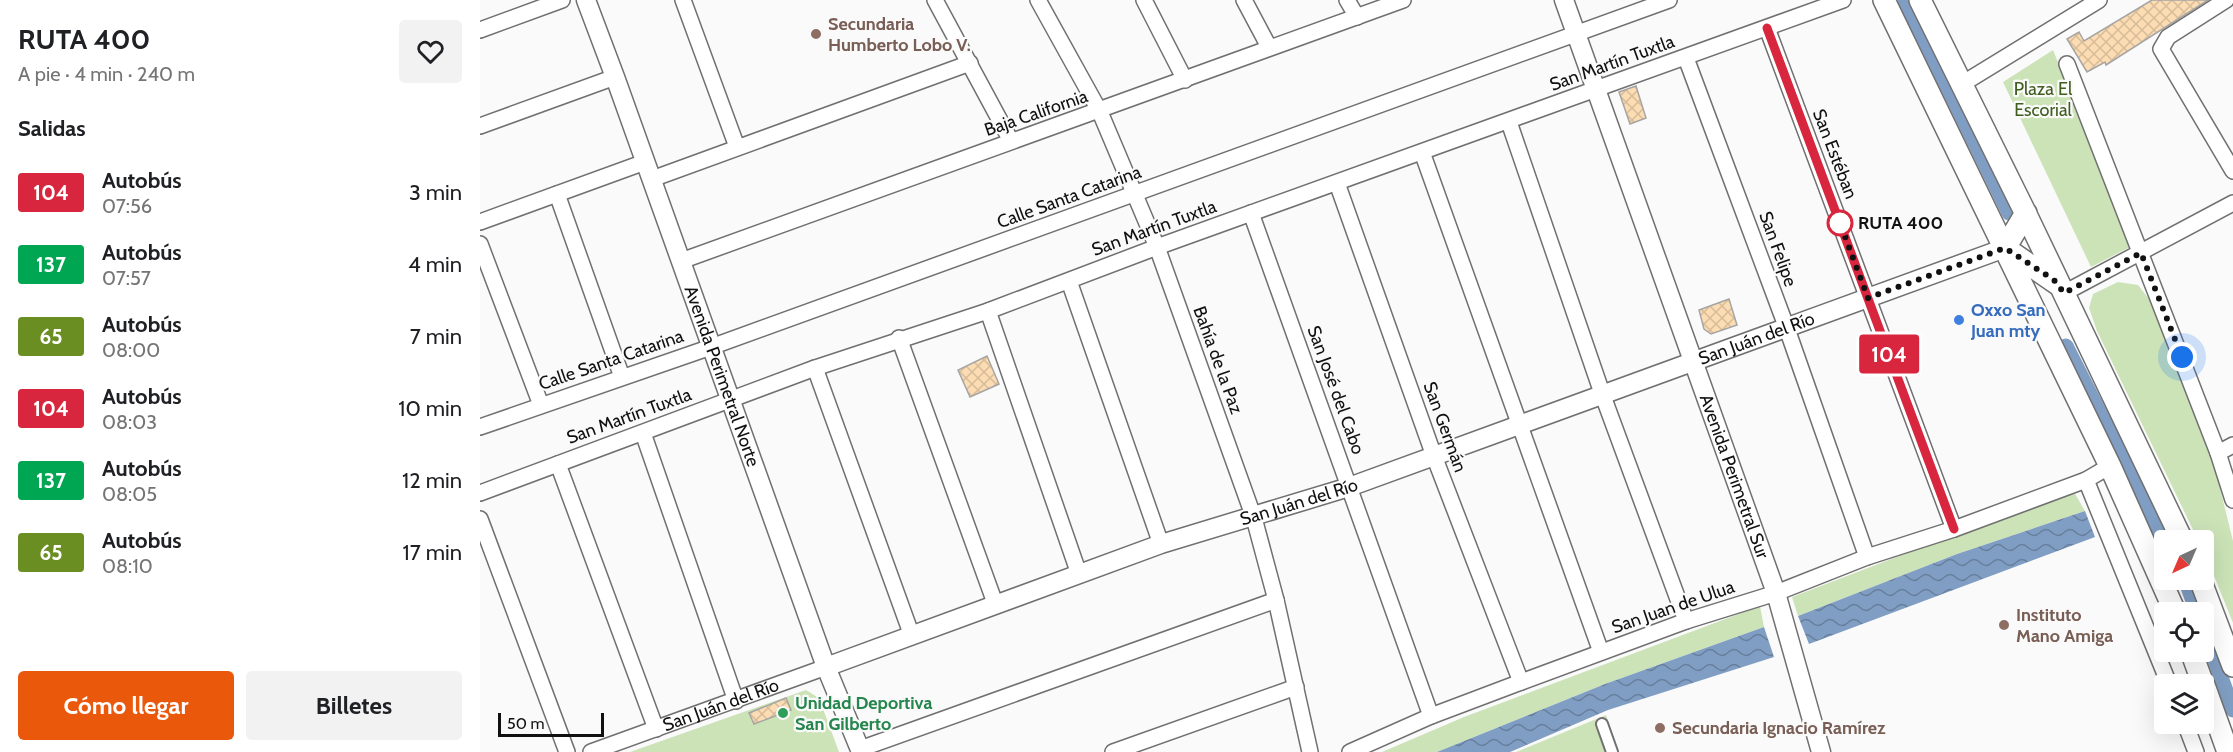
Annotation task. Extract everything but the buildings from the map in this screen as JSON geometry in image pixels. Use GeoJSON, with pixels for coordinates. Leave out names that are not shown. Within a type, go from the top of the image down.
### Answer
{"type":"FeatureCollection","features":[{"type":"Feature","properties":{"kind":"main road"},"geometry":{"type":"LineString","coordinates":[[1884,0],[2110,466],[2171,602]]}},
{"type":"Feature","properties":{"kind":"main road"},"geometry":{"type":"LineString","coordinates":[[1920,0],[2026,213],[2177,530]]}},
{"type":"Feature","properties":{"kind":"main road"},"geometry":{"type":"LineString","coordinates":[[2005,248],[2026,213]]}},
{"type":"Feature","properties":{"kind":"main road"},"geometry":{"type":"LineString","coordinates":[[2005,248],[2063,290]]}},
{"type":"Feature","properties":{"kind":"main road"},"geometry":{"type":"LineString","coordinates":[[2020,280],[2043,299],[2063,290]]}},
{"type":"Feature","properties":{"kind":"main road"},"geometry":{"type":"LineString","coordinates":[[2054,349],[2055,338],[2062,330],[2073,329],[2084,334]]}},
{"type":"Feature","properties":{"kind":"main road"},"geometry":{"type":"LineString","coordinates":[[2204,590],[2233,666]]}},
{"type":"Feature","properties":{"kind":"main road"},"geometry":{"type":"LineString","coordinates":[[2214,714],[2228,752]]}},
{"type":"Feature","properties":{"kind":"street"},"geometry":{"type":"LineString","coordinates":[[480,30],[562,0]]}},
{"type":"Feature","properties":{"kind":"street","name":"Avenida Perimetral Norte"},"geometry":{"type":"LineString","coordinates":[[586,0],[649,170],[826,668],[860,750]]}},
{"type":"Feature","properties":{"kind":"street"},"geometry":{"type":"LineString","coordinates":[[683,0],[737,147]]}},
{"type":"Feature","properties":{"kind":"street"},"geometry":{"type":"LineString","coordinates":[[935,0],[1011,141]]}},
{"type":"Feature","properties":{"kind":"street","name":"Bahía de la Paz"},"geometry":{"type":"LineString","coordinates":[[1038,0],[1100,112],[1157,247],[1254,518],[1276,600],[1310,752]]}},
{"type":"Feature","properties":{"kind":"street"},"geometry":{"type":"LineString","coordinates":[[1144,0],[1185,80]]}},
{"type":"Feature","properties":{"kind":"street"},"geometry":{"type":"LineString","coordinates":[[1244,0],[1269,47]]}},
{"type":"Feature","properties":{"kind":"street"},"geometry":{"type":"LineString","coordinates":[[1347,0],[1356,17]]}},
{"type":"Feature","properties":{"kind":"street","name":"Baja California"},"geometry":{"type":"LineString","coordinates":[[681,261],[1011,141],[1100,112],[1269,47],[1403,0]]}},
{"type":"Feature","properties":{"kind":"street","name":"Avenida Perimetral Sur"},"geometry":{"type":"LineString","coordinates":[[1564,0],[1598,88],[1776,593],[1821,752]]}},
{"type":"Feature","properties":{"kind":"street","name":"Calle Santa Catarina"},"geometry":{"type":"LineString","coordinates":[[480,427],[711,347],[1669,0]]}},
{"type":"Feature","properties":{"kind":"street","name":"San Martín Tuxtla"},"geometry":{"type":"LineString","coordinates":[[480,493],[815,368],[899,338],[988,311],[1157,247],[1843,0]]}},
{"type":"Feature","properties":{"kind":"street"},"geometry":{"type":"LineString","coordinates":[[1962,84],[2099,0]]}},
{"type":"Feature","properties":{"kind":"street"},"geometry":{"type":"LineString","coordinates":[[2226,0],[2168,38],[2161,46],[2162,53],[2233,171]]}},
{"type":"Feature","properties":{"kind":"street","name":"San Estéban"},"geometry":{"type":"LineString","coordinates":[[1767,28],[1954,529]]}},
{"type":"Feature","properties":{"kind":"street","name":"San Felipe"},"geometry":{"type":"LineString","coordinates":[[1686,58],[1786,326],[1867,557]]}},
{"type":"Feature","properties":{"kind":"street"},"geometry":{"type":"LineString","coordinates":[[480,222],[557,194],[737,147],[970,63]]}},
{"type":"Feature","properties":{"kind":"street"},"geometry":{"type":"LineString","coordinates":[[2067,64],[2218,453],[2233,500]]}},
{"type":"Feature","properties":{"kind":"street"},"geometry":{"type":"LineString","coordinates":[[480,126],[615,77]]}},
{"type":"Feature","properties":{"kind":"street"},"geometry":{"type":"LineString","coordinates":[[1509,122],[1603,396],[1686,621]]}},
{"type":"Feature","properties":{"kind":"street"},"geometry":{"type":"LineString","coordinates":[[1422,152],[1601,652]]}},
{"type":"Feature","properties":{"kind":"street","name":"San Germán"},"geometry":{"type":"LineString","coordinates":[[1337,183],[1434,456],[1521,682]]}},
{"type":"Feature","properties":{"kind":"street"},"geometry":{"type":"LineString","coordinates":[[557,194],[622,377]]}},
{"type":"Feature","properties":{"kind":"street"},"geometry":{"type":"LineString","coordinates":[[2063,290],[2141,253],[2233,203]]}},
{"type":"Feature","properties":{"kind":"street","name":"San José del Cabo"},"geometry":{"type":"LineString","coordinates":[[1251,213],[1431,716]]}},
{"type":"Feature","properties":{"kind":"street"},"geometry":{"type":"LineString","coordinates":[[480,244],[541,405]]}},
{"type":"Feature","properties":{"kind":"street","name":"San Juán del Río"},"geometry":{"type":"LineString","coordinates":[[591,752],[1161,544],[1254,518],[1350,487],[2005,248]]}},
{"type":"Feature","properties":{"kind":"street"},"geometry":{"type":"LineString","coordinates":[[1069,281],[1161,544]]}},
{"type":"Feature","properties":{"kind":"street"},"geometry":{"type":"LineString","coordinates":[[988,311],[1079,574]]}},
{"type":"Feature","properties":{"kind":"street"},"geometry":{"type":"LineString","coordinates":[[899,338],[995,603]]}},
{"type":"Feature","properties":{"kind":"street"},"geometry":{"type":"LineString","coordinates":[[815,368],[912,636]]}},
{"type":"Feature","properties":{"kind":"street"},"geometry":{"type":"LineString","coordinates":[[643,433],[736,701]]}},
{"type":"Feature","properties":{"kind":"street"},"geometry":{"type":"LineString","coordinates":[[2218,453],[2233,445]]}},
{"type":"Feature","properties":{"kind":"street"},"geometry":{"type":"LineString","coordinates":[[558,464],[656,729]]}},
{"type":"Feature","properties":{"kind":"street","name":"San Juan de Ulua"},"geometry":{"type":"LineString","coordinates":[[1350,752],[1431,716],[1521,682],[1686,621],[1776,593],[1867,557],[1954,529],[2086,480],[2110,466]]}},
{"type":"Feature","properties":{"kind":"street"},"geometry":{"type":"LineString","coordinates":[[2086,480],[2165,674]]}},
{"type":"Feature","properties":{"kind":"street"},"geometry":{"type":"LineString","coordinates":[[480,519],[567,752]]}},
{"type":"Feature","properties":{"kind":"street"},"geometry":{"type":"LineString","coordinates":[[860,750],[1276,600]]}},
{"type":"Feature","properties":{"kind":"street"},"geometry":{"type":"LineString","coordinates":[[1113,752],[1296,687]]}},
{"type":"Feature","properties":{"kind":"street"},"geometry":{"type":"LineString","coordinates":[[1602,724],[1612,752]]}},
{"type":"Feature","properties":{"kind":"street"},"geometry":{"type":"LineString","coordinates":[[2189,734],[2196,752]]}},
{"type":"Feature","properties":{"kind":"green space","name":"Plaza El Escorial"},"geometry":{"type":"Polygon","coordinates":[[[2053,50],[2132,246],[2091,267],[2003,82],[2053,50]]]}},
{"type":"Feature","properties":{"kind":"green space"},"geometry":{"type":"Polygon","coordinates":[[[2118,282],[2138,285],[2149,299],[2212,456],[2233,541],[2233,623],[2214,576],[2214,530],[2193,530],[2097,331],[2089,308],[2093,294],[2118,282]]]}},
{"type":"Feature","properties":{"kind":"green space"},"geometry":{"type":"Polygon","coordinates":[[[2074,492],[2085,511],[1957,554],[1798,616],[1792,597],[2001,517],[2074,492]]]}},
{"type":"Feature","properties":{"kind":"green space"},"geometry":{"type":"Polygon","coordinates":[[[1760,606],[1764,627],[1605,684],[1437,752],[1382,752],[1464,717],[1760,606]]]}},
{"type":"Feature","properties":{"kind":"green space","name":"Unidad Deportiva San Gilberto"},"geometry":{"type":"Polygon","coordinates":[[[806,690],[819,698],[839,752],[630,752],[806,690]]]}},
{"type":"Feature","properties":{"kind":"green space"},"geometry":{"type":"Polygon","coordinates":[[[1606,715],[1619,752],[1516,752],[1606,715]]]}},
{"type":"Feature","properties":{"kind":"water"},"geometry":{"type":"Polygon","coordinates":[[[2085,511],[2095,537],[1809,644],[1798,616],[1957,554],[2085,511]]]}},
{"type":"Feature","properties":{"kind":"water"},"geometry":{"type":"Polygon","coordinates":[[[1764,627],[1774,657],[1608,710],[1510,752],[1437,752],[1605,684],[1764,627]]]}},
{"type":"Feature","properties":{"kind":"waterway"},"geometry":{"type":"LineString","coordinates":[[1905,0],[2009,213]]}},
{"type":"Feature","properties":{"kind":"waterway"},"geometry":{"type":"LineString","coordinates":[[2066,346],[2159,530]]}},
{"type":"Feature","properties":{"kind":"waterway"},"geometry":{"type":"LineString","coordinates":[[2189,590],[2193,602]]}},
{"type":"Feature","properties":{"kind":"waterway"},"geometry":{"type":"LineString","coordinates":[[2214,658],[2233,710]]}},
{"type":"Feature","properties":{"kind":"bus line","name":"104"},"geometry":{"type":"LineString","coordinates":[[1767,28],[1954,529]]}},
{"type":"Feature","properties":{"kind":"place","name":"Secundaria Humberto Lobo V."},"geometry":{"type":"Point","coordinates":[816,34]}},
{"type":"Feature","properties":{"kind":"place","name":"RUTA 400"},"geometry":{"type":"Point","coordinates":[1840,223]}},
{"type":"Feature","properties":{"kind":"place","name":"Oxxo San Juan mty"},"geometry":{"type":"Point","coordinates":[1959,320]}},
{"type":"Feature","properties":{"kind":"place","name":"Instituto Mano Amiga"},"geometry":{"type":"Point","coordinates":[2004,625]}},
{"type":"Feature","properties":{"kind":"place","name":"Unidad Deportiva San Gilberto"},"geometry":{"type":"Point","coordinates":[783,713]}},
{"type":"Feature","properties":{"kind":"place","name":"Secundaria Ignacio Ramírez"},"geometry":{"type":"Point","coordinates":[1660,728]}},
{"type":"Feature","properties":{"kind":"route"},"geometry":{"type":"LineString","coordinates":[[1840,223],[1837,215],[1868,298],[2005,248],[2054,280],[2064,293],[2141,253],[2182,357]]}}]}
